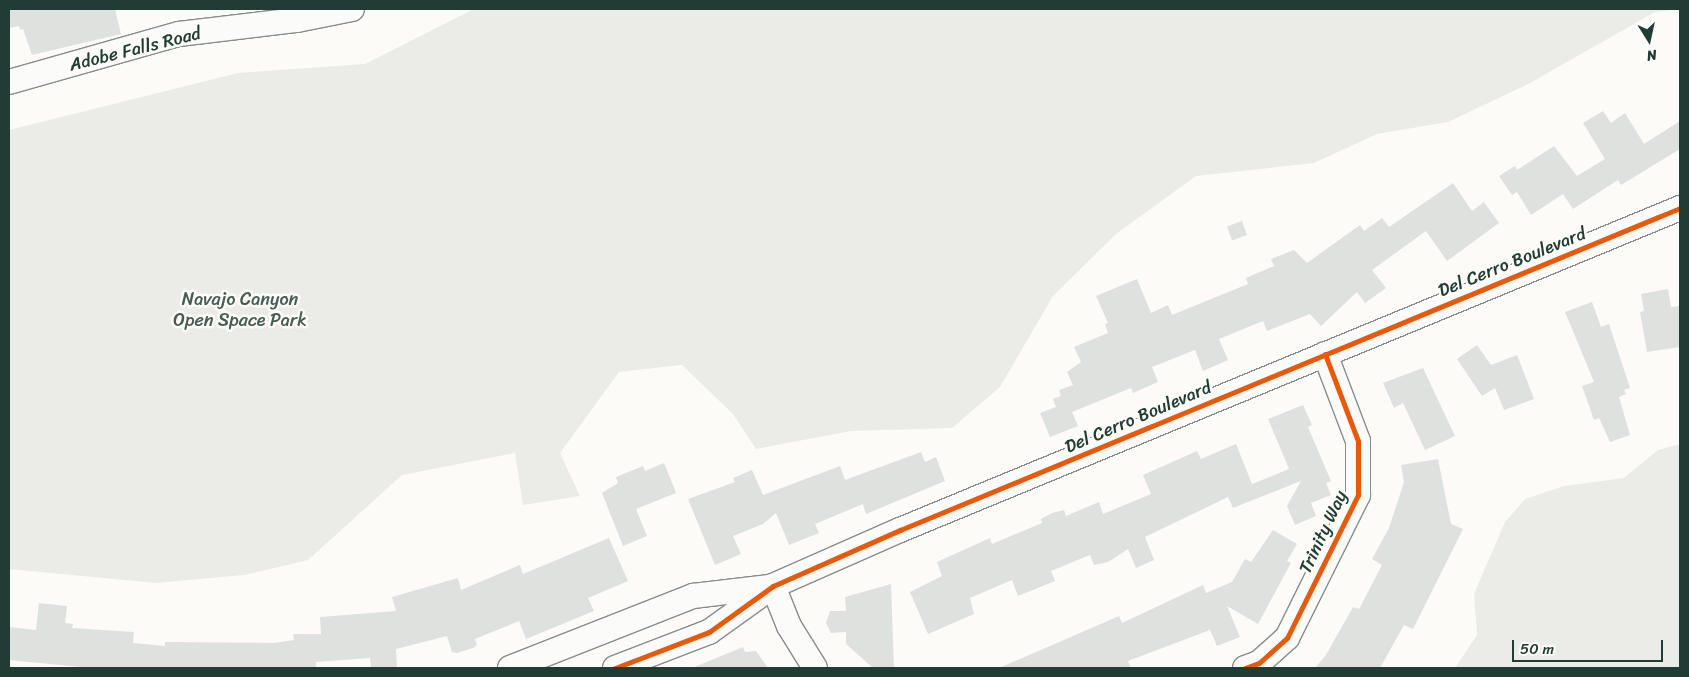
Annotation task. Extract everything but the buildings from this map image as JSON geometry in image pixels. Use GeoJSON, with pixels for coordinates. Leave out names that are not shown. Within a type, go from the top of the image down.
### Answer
{"type":"FeatureCollection","features":[{"type":"Feature","properties":{"kind":"street","name":"Adobe Falls Road"},"geometry":{"type":"LineString","coordinates":[[9,82],[179,34],[296,14],[352,9]]}},
{"type":"Feature","properties":{"kind":"street","name":"Del Cerro Boulevard"},"geometry":{"type":"LineString","coordinates":[[615,668],[709,632],[773,586],[1325,354],[1680,208]]}},
{"type":"Feature","properties":{"kind":"street","name":"Trinity Way"},"geometry":{"type":"LineString","coordinates":[[1245,668],[1259,663],[1287,638],[1358,495],[1358,442],[1325,354]]}},
{"type":"Feature","properties":{"kind":"street","name":"Del Cerro Boulevard"},"geometry":{"type":"LineString","coordinates":[[510,668],[693,596],[773,586]]}},
{"type":"Feature","properties":{"kind":"street"},"geometry":{"type":"LineString","coordinates":[[773,586],[789,626],[815,668]]}},
{"type":"Feature","properties":{"kind":"green space","name":"Navajo Canyon Open Space Park"},"geometry":{"type":"Polygon","coordinates":[[[474,9],[1680,9],[1655,12],[1530,83],[1448,122],[1377,134],[1314,163],[1196,176],[1116,234],[1053,296],[1000,387],[952,428],[851,431],[756,449],[733,414],[682,365],[619,372],[560,453],[580,496],[523,505],[515,453],[402,475],[308,560],[244,575],[156,583],[9,569],[9,130],[238,73],[365,64],[474,9]]]}},
{"type":"Feature","properties":{"kind":"green space"},"geometry":{"type":"Polygon","coordinates":[[[1680,444],[1680,668],[1455,668],[1477,635],[1474,594],[1505,522],[1525,499],[1564,486],[1624,478],[1658,450],[1680,444]]]}},
{"type":"Feature","properties":{"kind":"cycle path"},"geometry":{"type":"LineString","coordinates":[[615,668],[709,632],[773,586],[900,530],[1680,208]]}},
{"type":"Feature","properties":{"kind":"cycle path"},"geometry":{"type":"LineString","coordinates":[[1245,668],[1259,663],[1287,638],[1358,495],[1358,441],[1325,354]]}}]}
